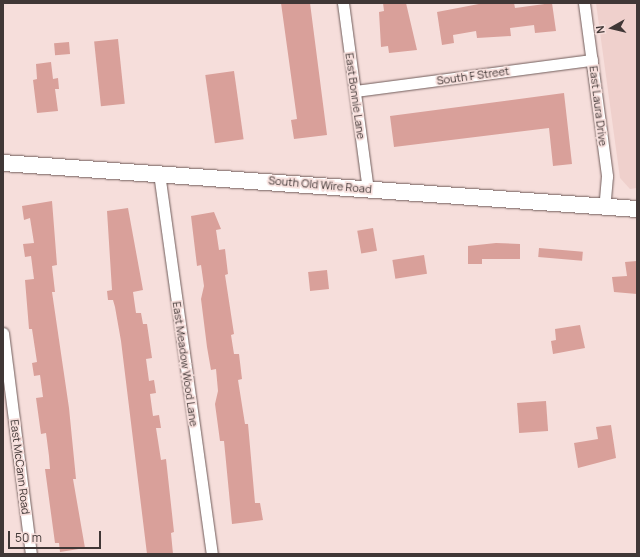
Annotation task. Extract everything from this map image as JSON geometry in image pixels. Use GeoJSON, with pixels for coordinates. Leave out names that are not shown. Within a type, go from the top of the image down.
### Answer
{"type":"FeatureCollection","features":[{"type":"Feature","properties":{"kind":"street","name":"East Bonnie Lane"},"geometry":{"type":"LineString","coordinates":[[343,3],[368,190]]}},
{"type":"Feature","properties":{"kind":"street","name":"East Laura Drive"},"geometry":{"type":"LineString","coordinates":[[584,3],[606,176],[604,209]]}},
{"type":"Feature","properties":{"kind":"street","name":"South F Street"},"geometry":{"type":"LineString","coordinates":[[355,91],[592,60]]}},
{"type":"Feature","properties":{"kind":"street","name":"South Old Wire Road"},"geometry":{"type":"LineString","coordinates":[[3,163],[158,173],[604,209],[637,209]]}},
{"type":"Feature","properties":{"kind":"street","name":"East Meadow Wood Lane"},"geometry":{"type":"LineString","coordinates":[[158,173],[212,554]]}},
{"type":"Feature","properties":{"kind":"street","name":"East McCann Road"},"geometry":{"type":"LineString","coordinates":[[3,333],[32,554]]}},
{"type":"Feature","properties":{"kind":"shaded area"},"geometry":{"type":"Polygon","coordinates":[[[596,3],[637,3],[637,188],[630,189],[620,178],[596,3]]]}},
{"type":"Feature","properties":{"kind":"building"},"geometry":{"type":"Polygon","coordinates":[[[281,3],[310,3],[327,135],[294,139],[291,120],[297,119],[281,3]]]}},
{"type":"Feature","properties":{"kind":"building"},"geometry":{"type":"Polygon","coordinates":[[[383,3],[406,3],[417,50],[389,53],[388,46],[381,47],[379,12],[384,11],[383,3]]]}},
{"type":"Feature","properties":{"kind":"building"},"geometry":{"type":"Polygon","coordinates":[[[484,3],[514,3],[515,8],[552,3],[556,31],[535,33],[534,25],[510,28],[511,36],[477,38],[476,31],[453,35],[454,43],[442,45],[437,12],[484,3]]]}},
{"type":"Feature","properties":{"kind":"building"},"geometry":{"type":"Polygon","coordinates":[[[118,39],[125,104],[101,106],[94,42],[118,39]]]}},
{"type":"Feature","properties":{"kind":"building"},"geometry":{"type":"Polygon","coordinates":[[[69,42],[70,54],[55,55],[54,43],[69,42]]]}},
{"type":"Feature","properties":{"kind":"building"},"geometry":{"type":"Polygon","coordinates":[[[51,62],[53,79],[58,78],[59,89],[55,89],[58,111],[37,113],[33,80],[37,79],[36,64],[51,62]]]}},
{"type":"Feature","properties":{"kind":"building"},"geometry":{"type":"Polygon","coordinates":[[[234,71],[244,139],[215,143],[205,75],[234,71]]]}},
{"type":"Feature","properties":{"kind":"building"},"geometry":{"type":"Polygon","coordinates":[[[564,93],[572,164],[553,166],[549,128],[394,147],[390,116],[564,93]]]}},
{"type":"Feature","properties":{"kind":"building"},"geometry":{"type":"Polygon","coordinates":[[[52,201],[57,265],[52,266],[55,292],[52,292],[69,408],[76,479],[73,479],[85,548],[60,552],[59,543],[55,543],[45,469],[50,469],[46,433],[41,434],[36,398],[43,397],[40,375],[34,376],[32,363],[37,362],[32,329],[29,329],[25,280],[34,279],[31,256],[25,257],[23,244],[34,243],[30,218],[24,220],[22,206],[52,201]]]}},
{"type":"Feature","properties":{"kind":"building"},"geometry":{"type":"Polygon","coordinates":[[[128,208],[143,290],[133,292],[136,313],[141,313],[143,324],[147,324],[152,358],[146,359],[149,381],[154,380],[156,393],[150,394],[153,416],[159,415],[161,428],[156,428],[161,460],[166,459],[174,532],[171,533],[173,554],[147,554],[121,341],[113,300],[108,300],[107,291],[112,290],[107,211],[128,208]]]}},
{"type":"Feature","properties":{"kind":"building"},"geometry":{"type":"Polygon","coordinates":[[[214,212],[221,229],[216,230],[219,250],[225,249],[228,274],[225,275],[234,334],[231,335],[234,354],[239,354],[242,379],[238,380],[245,424],[248,424],[255,503],[260,503],[263,520],[232,524],[224,441],[220,441],[215,404],[218,391],[216,369],[211,370],[207,347],[201,299],[204,286],[201,265],[197,266],[191,216],[214,212]]]}},
{"type":"Feature","properties":{"kind":"building"},"geometry":{"type":"Polygon","coordinates":[[[373,228],[377,251],[361,253],[357,231],[373,228]]]}},
{"type":"Feature","properties":{"kind":"building"},"geometry":{"type":"Polygon","coordinates":[[[496,243],[520,244],[520,259],[482,259],[482,264],[468,264],[468,246],[496,243]]]}},
{"type":"Feature","properties":{"kind":"building"},"geometry":{"type":"Polygon","coordinates":[[[539,248],[583,252],[582,261],[538,257],[539,248]]]}},
{"type":"Feature","properties":{"kind":"building"},"geometry":{"type":"Polygon","coordinates":[[[424,255],[427,274],[395,279],[392,260],[424,255]]]}},
{"type":"Feature","properties":{"kind":"building"},"geometry":{"type":"Polygon","coordinates":[[[637,261],[637,294],[614,292],[612,277],[627,276],[625,262],[637,261]]]}},
{"type":"Feature","properties":{"kind":"building"},"geometry":{"type":"Polygon","coordinates":[[[327,270],[329,289],[310,291],[308,272],[327,270]]]}},
{"type":"Feature","properties":{"kind":"building"},"geometry":{"type":"Polygon","coordinates":[[[580,325],[585,348],[553,354],[551,341],[556,340],[555,329],[580,325]]]}},
{"type":"Feature","properties":{"kind":"building"},"geometry":{"type":"Polygon","coordinates":[[[546,401],[548,431],[519,433],[517,403],[546,401]]]}},
{"type":"Feature","properties":{"kind":"building"},"geometry":{"type":"Polygon","coordinates":[[[611,425],[616,458],[578,468],[574,443],[598,439],[596,427],[611,425]]]}}]}
